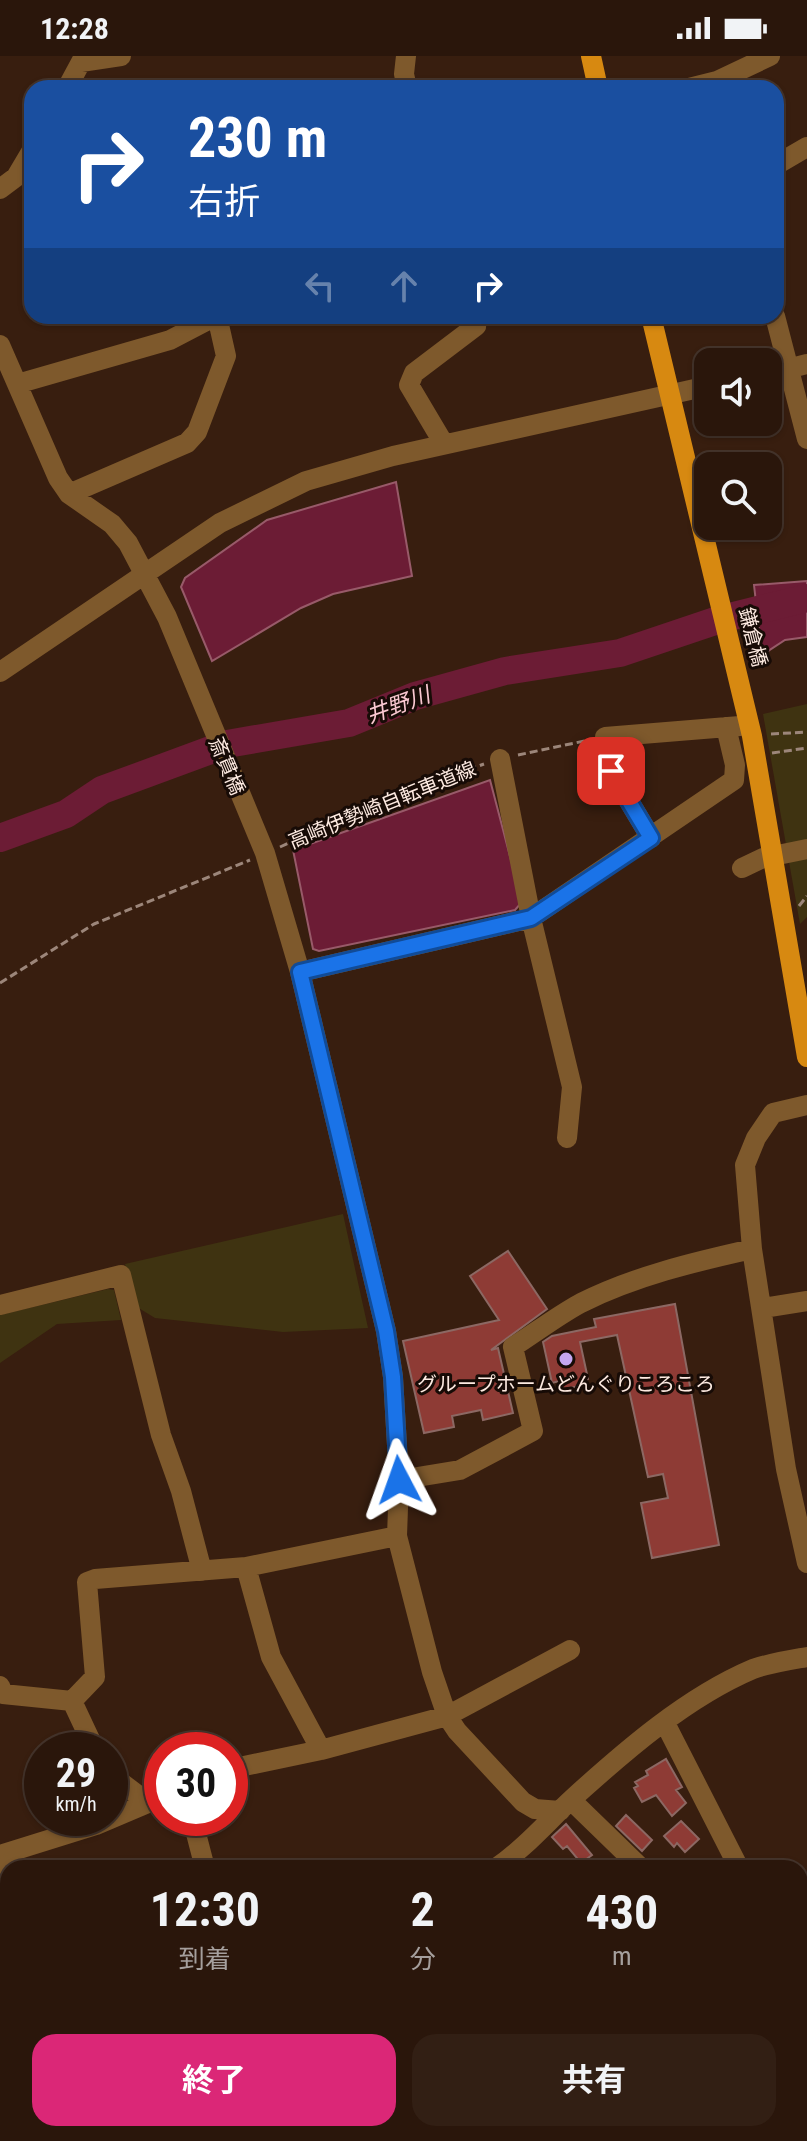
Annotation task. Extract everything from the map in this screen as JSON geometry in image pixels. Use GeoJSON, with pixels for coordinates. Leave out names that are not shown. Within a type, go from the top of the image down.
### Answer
{"type":"FeatureCollection","features":[{"type":"Feature","properties":{"kind":"main road"},"geometry":{"type":"LineString","coordinates":[[591,56],[596,80]]}},
{"type":"Feature","properties":{"kind":"main road","name":"鎌倉橋"},"geometry":{"type":"LineString","coordinates":[[653,324],[711,567],[773,856],[807,1057]]}},
{"type":"Feature","properties":{"kind":"street"},"geometry":{"type":"LineString","coordinates":[[71,80],[83,59],[121,56]]}},
{"type":"Feature","properties":{"kind":"street"},"geometry":{"type":"LineString","coordinates":[[405,80],[406,56]]}},
{"type":"Feature","properties":{"kind":"street"},"geometry":{"type":"LineString","coordinates":[[719,80],[770,56]]}},
{"type":"Feature","properties":{"kind":"street"},"geometry":{"type":"LineString","coordinates":[[784,160],[807,147]]}},
{"type":"Feature","properties":{"kind":"street"},"geometry":{"type":"LineString","coordinates":[[0,189],[16,177],[24,164]]}},
{"type":"Feature","properties":{"kind":"street"},"geometry":{"type":"LineString","coordinates":[[17,384],[170,340],[201,324]]}},
{"type":"Feature","properties":{"kind":"street"},"geometry":{"type":"LineString","coordinates":[[0,345],[58,478],[69,494],[187,443],[197,432],[226,356],[219,324]]}},
{"type":"Feature","properties":{"kind":"street"},"geometry":{"type":"LineString","coordinates":[[444,444],[409,385],[414,373],[475,324]]}},
{"type":"Feature","properties":{"kind":"street"},"geometry":{"type":"LineString","coordinates":[[777,324],[807,439]]}},
{"type":"Feature","properties":{"kind":"street"},"geometry":{"type":"LineString","coordinates":[[0,672],[220,523],[306,481],[444,444],[694,389]]}},
{"type":"Feature","properties":{"kind":"street","name":"斎貫橋"},"geometry":{"type":"LineString","coordinates":[[69,494],[112,524],[128,543],[167,617],[197,695],[266,843],[386,1331],[393,1377],[399,1480],[397,1536],[447,1716]]}},
{"type":"Feature","properties":{"kind":"street"},"geometry":{"type":"LineString","coordinates":[[300,972],[531,918],[651,838],[734,780],[745,726],[605,737],[611,771],[651,838]]}},
{"type":"Feature","properties":{"kind":"street"},"geometry":{"type":"LineString","coordinates":[[496,760],[572,1087],[567,1138]]}},
{"type":"Feature","properties":{"kind":"street"},"geometry":{"type":"LineString","coordinates":[[742,868],[773,856],[807,849]]}},
{"type":"Feature","properties":{"kind":"street"},"geometry":{"type":"LineString","coordinates":[[807,1105],[773,1113],[756,1138],[745,1165],[752,1249],[786,1469],[807,1563]]}},
{"type":"Feature","properties":{"kind":"street"},"geometry":{"type":"LineString","coordinates":[[399,1480],[460,1470],[533,1431],[513,1347],[580,1304],[636,1280],[684,1264],[752,1249]]}},
{"type":"Feature","properties":{"kind":"street"},"geometry":{"type":"LineString","coordinates":[[0,1305],[121,1275],[161,1435],[181,1491],[202,1571]]}},
{"type":"Feature","properties":{"kind":"street"},"geometry":{"type":"LineString","coordinates":[[763,1308],[807,1301]]}},
{"type":"Feature","properties":{"kind":"street"},"geometry":{"type":"LineString","coordinates":[[72,1701],[95,1677],[87,1582],[246,1567],[397,1536]]}},
{"type":"Feature","properties":{"kind":"street"},"geometry":{"type":"LineString","coordinates":[[246,1567],[271,1657],[321,1750]]}},
{"type":"Feature","properties":{"kind":"street"},"geometry":{"type":"LineString","coordinates":[[248,1765],[321,1750],[447,1716],[570,1650]]}},
{"type":"Feature","properties":{"kind":"street"},"geometry":{"type":"LineString","coordinates":[[508,1860],[623,1753],[665,1723],[746,1673],[807,1657]]}},
{"type":"Feature","properties":{"kind":"street"},"geometry":{"type":"LineString","coordinates":[[0,1686],[3,1694],[72,1701]]}},
{"type":"Feature","properties":{"kind":"street"},"geometry":{"type":"LineString","coordinates":[[72,1701],[87,1732]]}},
{"type":"Feature","properties":{"kind":"street"},"geometry":{"type":"LineString","coordinates":[[447,1716],[523,1802],[535,1809],[565,1806],[628,1860]]}},
{"type":"Feature","properties":{"kind":"street"},"geometry":{"type":"LineString","coordinates":[[665,1723],[735,1860]]}},
{"type":"Feature","properties":{"kind":"street"},"geometry":{"type":"LineString","coordinates":[[0,1856],[96,1825],[144,1805]]}},
{"type":"Feature","properties":{"kind":"street"},"geometry":{"type":"LineString","coordinates":[[197,1836],[203,1860]]}},
{"type":"Feature","properties":{"kind":"path"},"geometry":{"type":"LineString","coordinates":[[745,726],[807,732]]}},
{"type":"Feature","properties":{"kind":"path","name":"高崎伊勢崎自転車道線"},"geometry":{"type":"LineString","coordinates":[[266,843],[496,760],[605,737]]}},
{"type":"Feature","properties":{"kind":"path"},"geometry":{"type":"LineString","coordinates":[[766,753],[807,748]]}},
{"type":"Feature","properties":{"kind":"path"},"geometry":{"type":"LineString","coordinates":[[0,983],[94,924],[251,859]]}},
{"type":"Feature","properties":{"kind":"shaded area"},"geometry":{"type":"Polygon","coordinates":[[[396,482],[412,576],[333,594],[301,608],[212,661],[181,587],[185,578],[267,520],[396,482]]]}},
{"type":"Feature","properties":{"kind":"shaded area"},"geometry":{"type":"Polygon","coordinates":[[[807,581],[807,637],[785,640],[762,655],[754,585],[807,581]]]}},
{"type":"Feature","properties":{"kind":"shaded area"},"geometry":{"type":"Polygon","coordinates":[[[807,704],[807,917],[800,924],[763,714],[807,704]]]}},
{"type":"Feature","properties":{"kind":"shaded area"},"geometry":{"type":"Polygon","coordinates":[[[490,780],[522,902],[515,910],[319,951],[313,949],[293,850],[490,780]]]}},
{"type":"Feature","properties":{"kind":"shaded area"},"geometry":{"type":"Polygon","coordinates":[[[343,1214],[368,1328],[283,1332],[155,1318],[137,1307],[125,1264],[343,1214]]]}},
{"type":"Feature","properties":{"kind":"shaded area"},"geometry":{"type":"Polygon","coordinates":[[[114,1290],[121,1320],[57,1324],[0,1363],[0,1315],[114,1290]]]}},
{"type":"Feature","properties":{"kind":"building"},"geometry":{"type":"Polygon","coordinates":[[[508,1251],[547,1309],[491,1350],[498,1348],[513,1413],[483,1420],[481,1410],[452,1416],[454,1427],[424,1433],[403,1341],[499,1320],[470,1276],[508,1251]]]}},
{"type":"Feature","properties":{"kind":"building"},"geometry":{"type":"Polygon","coordinates":[[[675,1304],[719,1545],[652,1558],[641,1503],[668,1498],[663,1474],[648,1477],[617,1335],[580,1342],[588,1379],[583,1381],[584,1385],[561,1390],[559,1381],[552,1383],[543,1342],[552,1336],[596,1327],[594,1319],[675,1304]]]}},
{"type":"Feature","properties":{"kind":"building"},"geometry":{"type":"Polygon","coordinates":[[[666,1759],[682,1787],[676,1790],[686,1803],[672,1816],[656,1795],[642,1802],[634,1788],[638,1786],[635,1782],[648,1775],[646,1771],[666,1759]]]}},
{"type":"Feature","properties":{"kind":"building"},"geometry":{"type":"Polygon","coordinates":[[[626,1815],[652,1840],[642,1851],[616,1826],[626,1815]]]}},
{"type":"Feature","properties":{"kind":"building"},"geometry":{"type":"Polygon","coordinates":[[[681,1821],[699,1839],[685,1852],[677,1843],[674,1847],[664,1836],[681,1821]]]}},
{"type":"Feature","properties":{"kind":"building"},"geometry":{"type":"Polygon","coordinates":[[[566,1824],[592,1855],[579,1860],[567,1846],[563,1849],[552,1837],[566,1824]]]}},
{"type":"Feature","properties":{"kind":"waterway","name":"井野川"},"geometry":{"type":"LineString","coordinates":[[0,838],[66,814],[102,790],[227,744],[349,723],[415,696],[505,671],[620,653],[721,619],[807,598]]}},
{"type":"Feature","properties":{"kind":"place","name":"グループホームどんぐりころころ"},"geometry":{"type":"Point","coordinates":[566,1359]}},
{"type":"Feature","properties":{"kind":"route"},"geometry":{"type":"LineString","coordinates":[[399,1480],[393,1377],[386,1331],[300,972],[531,918],[651,838],[611,771]]}}]}
